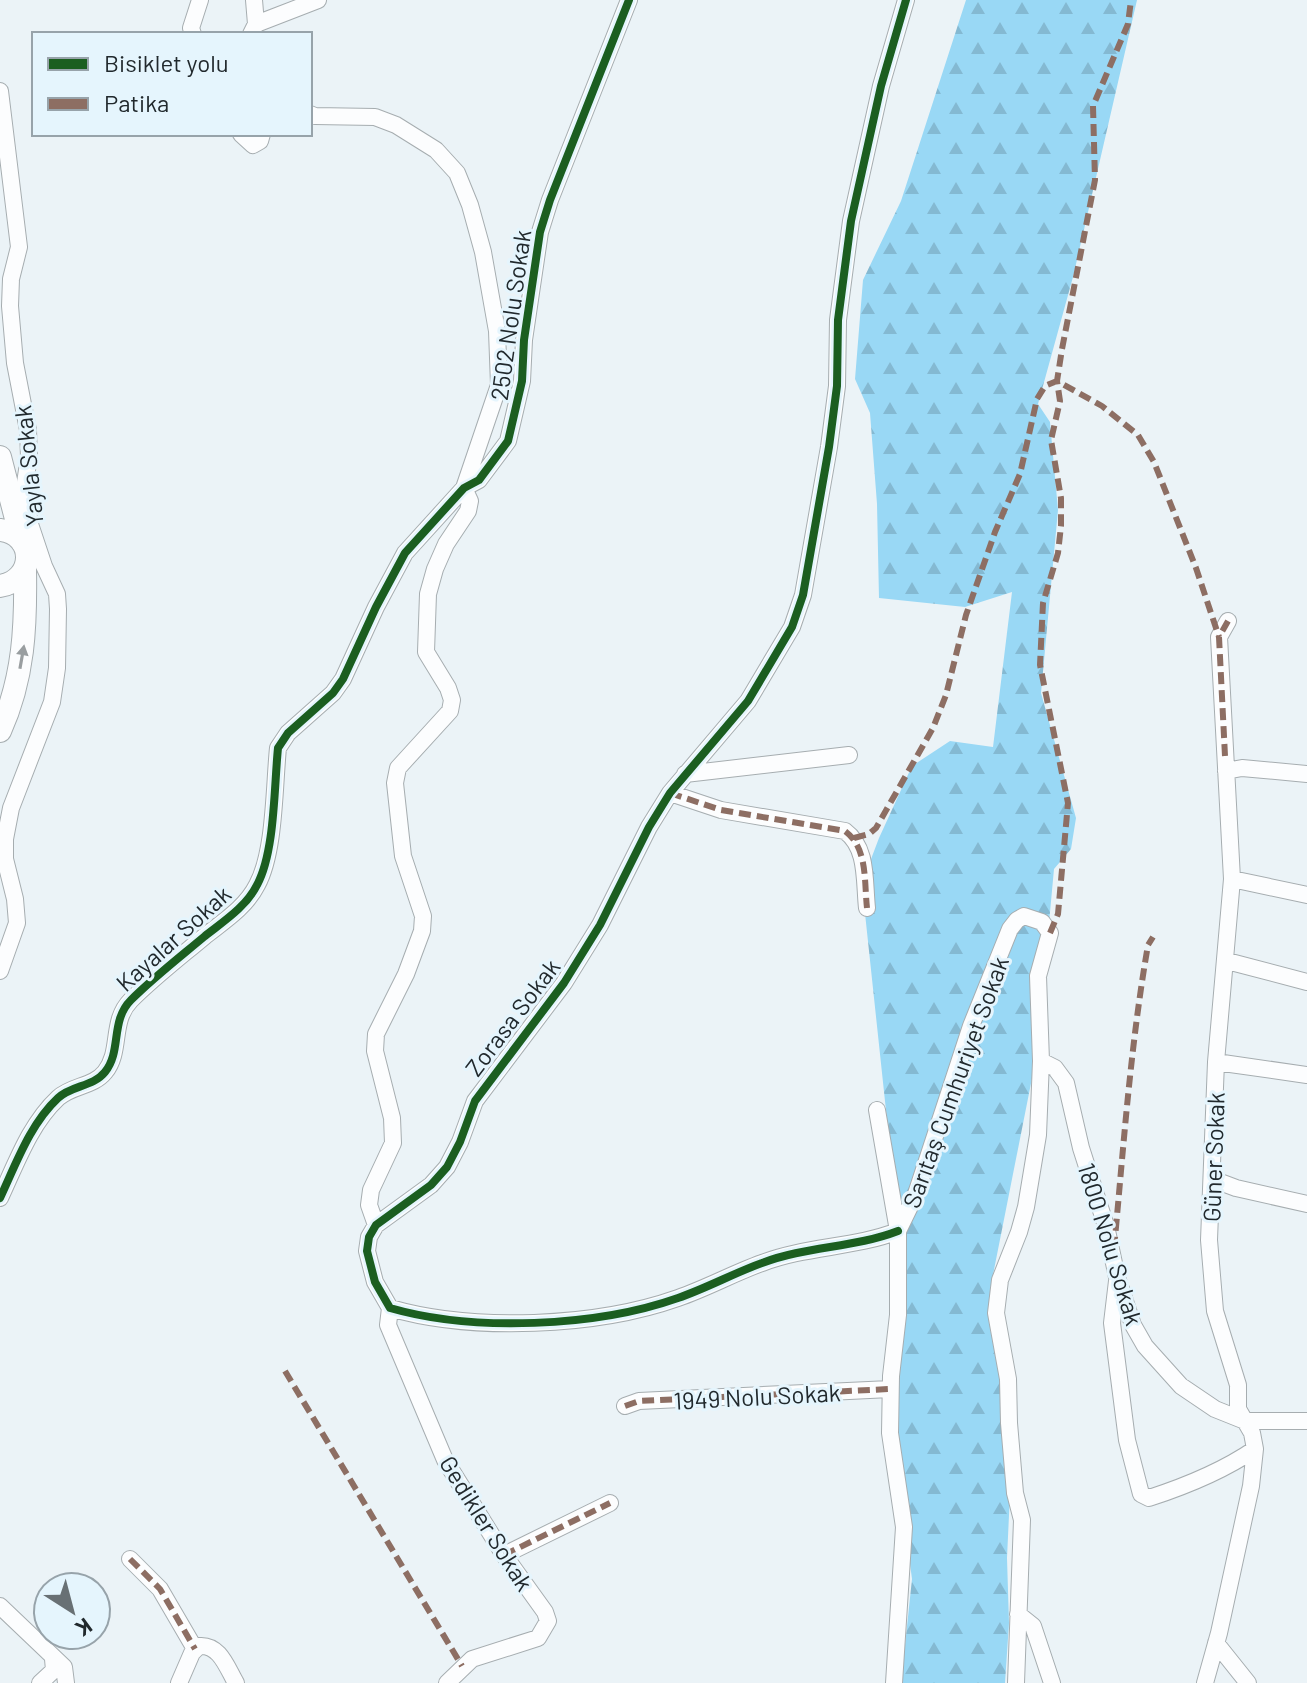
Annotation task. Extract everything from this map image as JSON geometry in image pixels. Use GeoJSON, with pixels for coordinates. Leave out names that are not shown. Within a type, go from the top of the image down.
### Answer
{"type":"FeatureCollection","features":[{"type":"Feature","properties":{"kind":"main road"},"geometry":{"type":"LineString","coordinates":[[0,457],[26,550],[24,647],[14,698],[0,731]]}},
{"type":"Feature","properties":{"kind":"main road"},"geometry":{"type":"LineString","coordinates":[[0,530],[15,535],[22,542]]}},
{"type":"Feature","properties":{"kind":"main road"},"geometry":{"type":"LineString","coordinates":[[0,586],[12,583],[25,569]]}},
{"type":"Feature","properties":{"kind":"street"},"geometry":{"type":"LineString","coordinates":[[192,32],[200,0]]}},
{"type":"Feature","properties":{"kind":"street"},"geometry":{"type":"LineString","coordinates":[[254,0],[254,29],[318,0]]}},
{"type":"Feature","properties":{"kind":"street","name":"2502 Nolu Sokak"},"geometry":{"type":"LineString","coordinates":[[464,488],[479,480],[501,453],[513,428],[522,381],[524,340],[540,232],[629,0]]}},
{"type":"Feature","properties":{"kind":"street","name":"Zorasa Sokak"},"geometry":{"type":"LineString","coordinates":[[376,1225],[431,1185],[447,1167],[475,1101],[564,983],[600,925],[649,827],[670,793],[748,701],[792,627],[806,581],[829,447],[837,386],[838,320],[851,221],[881,86],[906,0]]}},
{"type":"Feature","properties":{"kind":"street","name":"Yayla Sokak"},"geometry":{"type":"LineString","coordinates":[[0,91],[19,247],[19,257],[11,279],[10,306],[15,363],[28,430],[26,498],[30,524],[57,594],[58,609],[57,668],[52,702],[11,808],[5,839],[5,859],[15,899],[17,923],[0,971]]}},
{"type":"Feature","properties":{"kind":"street"},"geometry":{"type":"LineString","coordinates":[[312,115],[375,117],[396,125],[436,150],[457,173],[483,252],[497,331],[499,385],[464,488],[470,501],[468,511],[446,544],[428,594],[426,652],[448,688],[452,700],[450,711],[398,768],[395,783],[403,856],[423,916],[422,931],[406,974],[376,1034],[375,1051],[391,1107],[393,1143],[371,1190],[369,1205],[376,1225],[369,1237],[367,1251],[375,1282],[390,1308],[419,1316],[546,1324],[635,1310],[675,1300],[762,1262],[866,1242],[898,1231]]}},
{"type":"Feature","properties":{"kind":"street"},"geometry":{"type":"LineString","coordinates":[[243,136],[253,145],[261,136]]}},
{"type":"Feature","properties":{"kind":"street","name":"Kayalar Sokak"},"geometry":{"type":"LineString","coordinates":[[0,1198],[21,1152],[43,1115],[60,1096],[94,1082],[114,1059],[114,1035],[119,1016],[127,1003],[154,977],[243,905],[255,889],[266,867],[278,748],[288,733],[333,693],[343,679],[405,553],[464,488]]}},
{"type":"Feature","properties":{"kind":"street","name":"Güner Sokak"},"geometry":{"type":"LineString","coordinates":[[1205,1683],[1251,1486],[1255,1449],[1252,1433],[1238,1409],[1238,1385],[1215,1311],[1209,1240],[1216,1062],[1232,879],[1219,637],[1228,621]]}},
{"type":"Feature","properties":{"kind":"street"},"geometry":{"type":"LineString","coordinates":[[685,774],[849,755]]}},
{"type":"Feature","properties":{"kind":"street"},"geometry":{"type":"LineString","coordinates":[[1225,764],[1307,774]]}},
{"type":"Feature","properties":{"kind":"street"},"geometry":{"type":"LineString","coordinates":[[670,793],[721,810],[845,831],[854,838],[862,853],[867,908]]}},
{"type":"Feature","properties":{"kind":"street"},"geometry":{"type":"LineString","coordinates":[[1232,879],[1307,895]]}},
{"type":"Feature","properties":{"kind":"street","name":"Sarıtaş Cumhuriyet Sokak"},"geometry":{"type":"LineString","coordinates":[[898,1231],[916,1194],[971,1026],[1010,929],[1024,916],[1042,922],[1050,933],[1038,976],[1041,1061],[1038,1135],[1019,1232],[1000,1280],[996,1313],[1008,1379],[1015,1493],[1022,1520],[1016,1683]]}},
{"type":"Feature","properties":{"kind":"street"},"geometry":{"type":"LineString","coordinates":[[1227,961],[1307,982]]}},
{"type":"Feature","properties":{"kind":"street","name":"1800 Nolu Sokak"},"geometry":{"type":"LineString","coordinates":[[1041,1061],[1055,1068],[1066,1083],[1081,1148],[1133,1325],[1162,1367],[1208,1406],[1245,1421],[1307,1421]]}},
{"type":"Feature","properties":{"kind":"street"},"geometry":{"type":"LineString","coordinates":[[1216,1062],[1307,1075]]}},
{"type":"Feature","properties":{"kind":"street"},"geometry":{"type":"LineString","coordinates":[[877,1110],[898,1231],[898,1315],[890,1389],[890,1433],[904,1527],[894,1683]]}},
{"type":"Feature","properties":{"kind":"street"},"geometry":{"type":"LineString","coordinates":[[1212,1179],[1236,1188],[1307,1204]]}},
{"type":"Feature","properties":{"kind":"street"},"geometry":{"type":"LineString","coordinates":[[1117,1277],[1112,1323],[1127,1440],[1141,1494],[1149,1498],[1208,1476],[1255,1449]]}},
{"type":"Feature","properties":{"kind":"street","name":"Gedikler Sokak"},"geometry":{"type":"LineString","coordinates":[[390,1308],[388,1325],[445,1460],[548,1621],[538,1638],[472,1659],[447,1683]]}},
{"type":"Feature","properties":{"kind":"street","name":"1949 Nolu Sokak"},"geometry":{"type":"LineString","coordinates":[[625,1406],[639,1401],[890,1389]]}},
{"type":"Feature","properties":{"kind":"street"},"geometry":{"type":"LineString","coordinates":[[504,1555],[610,1503]]}},
{"type":"Feature","properties":{"kind":"street"},"geometry":{"type":"LineString","coordinates":[[130,1559],[160,1589],[195,1649]]}},
{"type":"Feature","properties":{"kind":"street"},"geometry":{"type":"LineString","coordinates":[[0,1606],[64,1667],[66,1683]]}},
{"type":"Feature","properties":{"kind":"street"},"geometry":{"type":"LineString","coordinates":[[1018,1614],[1033,1626],[1052,1683]]}},
{"type":"Feature","properties":{"kind":"street"},"geometry":{"type":"LineString","coordinates":[[1216,1643],[1248,1683]]}},
{"type":"Feature","properties":{"kind":"street"},"geometry":{"type":"LineString","coordinates":[[179,1683],[195,1649],[207,1645],[218,1652],[236,1683]]}},
{"type":"Feature","properties":{"kind":"street"},"geometry":{"type":"LineString","coordinates":[[40,1683],[54,1670],[53,1659]]}},
{"type":"Feature","properties":{"kind":"green space"},"geometry":{"type":"Polygon","coordinates":[[[966,0],[1137,0],[1073,277],[1038,404],[1050,422],[1058,510],[1041,693],[1076,818],[1071,849],[1054,869],[1037,1053],[990,1290],[990,1329],[1007,1388],[1012,1451],[1005,1683],[901,1683],[912,1579],[889,1406],[898,1264],[890,1148],[864,904],[865,875],[912,766],[950,741],[993,747],[1012,592],[965,607],[879,598],[877,504],[870,413],[855,379],[863,280],[901,201],[966,0]]]}},
{"type":"Feature","properties":{"kind":"marked path"},"geometry":{"type":"LineString","coordinates":[[1050,933],[1058,914],[1068,803],[1040,665],[1043,603],[1058,553],[1061,526],[1061,498],[1051,440],[1060,401],[1057,381],[1062,349],[1095,180],[1093,106],[1128,24],[1131,0]]}},
{"type":"Feature","properties":{"kind":"marked path"},"geometry":{"type":"LineString","coordinates":[[854,838],[869,834],[876,828],[933,728],[946,695],[966,615],[995,532],[1020,474],[1037,399],[1045,386],[1057,381],[1102,406],[1138,435],[1154,462],[1196,568],[1219,637]]}},
{"type":"Feature","properties":{"kind":"marked path"},"geometry":{"type":"LineString","coordinates":[[1225,756],[1219,637],[1228,621]]}},
{"type":"Feature","properties":{"kind":"marked path"},"geometry":{"type":"LineString","coordinates":[[670,793],[721,810],[845,831],[858,846],[861,856],[867,908]]}},
{"type":"Feature","properties":{"kind":"marked path"},"geometry":{"type":"LineString","coordinates":[[1111,1248],[1115,1238],[1137,1018],[1148,945],[1153,937]]}},
{"type":"Feature","properties":{"kind":"marked path"},"geometry":{"type":"LineString","coordinates":[[285,1371],[462,1666]]}},
{"type":"Feature","properties":{"kind":"marked path"},"geometry":{"type":"LineString","coordinates":[[625,1406],[639,1401],[890,1389]]}},
{"type":"Feature","properties":{"kind":"marked path"},"geometry":{"type":"LineString","coordinates":[[504,1555],[610,1503]]}},
{"type":"Feature","properties":{"kind":"marked path"},"geometry":{"type":"LineString","coordinates":[[130,1559],[160,1589],[195,1649]]}},
{"type":"Feature","properties":{"kind":"cycle path"},"geometry":{"type":"LineString","coordinates":[[0,1198],[24,1145],[48,1108],[64,1094],[95,1081],[105,1072],[113,1055],[120,1017],[131,1000],[234,913],[252,893],[267,855],[278,748],[288,733],[333,693],[343,679],[405,553],[464,488],[479,480],[508,441],[522,381],[524,340],[540,232],[629,0]]}},
{"type":"Feature","properties":{"kind":"cycle path"},"geometry":{"type":"LineString","coordinates":[[898,1231],[864,1241],[779,1257],[689,1294],[645,1308],[534,1323],[458,1321],[390,1308],[375,1282],[367,1251],[369,1237],[376,1225],[431,1185],[447,1167],[475,1101],[564,983],[600,925],[649,827],[670,793],[748,701],[792,627],[803,595],[829,447],[837,386],[838,320],[851,221],[881,86],[906,0]]}}]}
